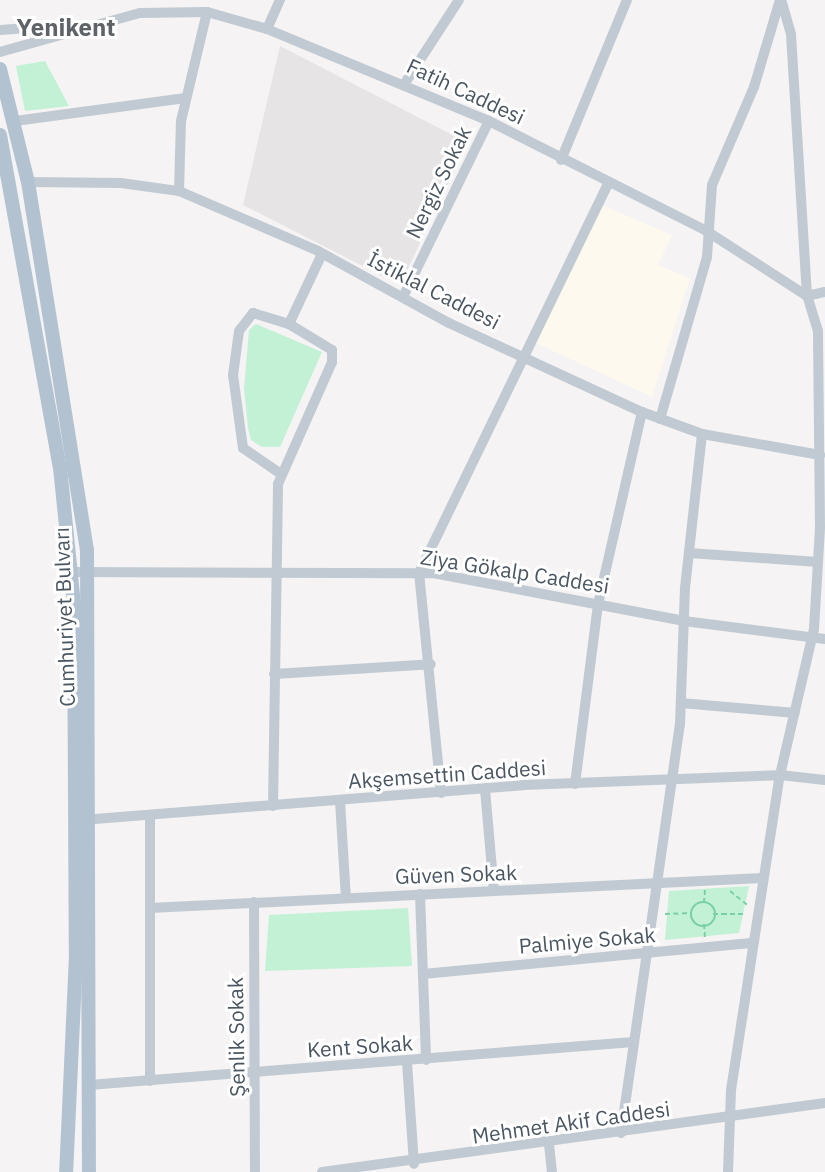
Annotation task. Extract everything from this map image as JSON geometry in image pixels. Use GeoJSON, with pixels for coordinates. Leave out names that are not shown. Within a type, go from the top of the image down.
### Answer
{"type":"FeatureCollection","features":[{"type":"Feature","properties":{"kind":"main road","name":"Cumhuriyet Bulvarı"},"geometry":{"type":"LineString","coordinates":[[0,69],[28,182],[87,571],[89,1172]]}},
{"type":"Feature","properties":{"kind":"main road","name":"Cumhuriyet Bulvarı"},"geometry":{"type":"LineString","coordinates":[[0,135],[60,467],[70,572],[76,955],[66,1172]]}},
{"type":"Feature","properties":{"kind":"street"},"geometry":{"type":"LineString","coordinates":[[140,13],[141,0]]}},
{"type":"Feature","properties":{"kind":"street"},"geometry":{"type":"LineString","coordinates":[[267,29],[280,0]]}},
{"type":"Feature","properties":{"kind":"street"},"geometry":{"type":"LineString","coordinates":[[405,83],[459,0]]}},
{"type":"Feature","properties":{"kind":"street"},"geometry":{"type":"LineString","coordinates":[[561,160],[627,0]]}},
{"type":"Feature","properties":{"kind":"street"},"geometry":{"type":"LineString","coordinates":[[660,419],[707,257],[705,230],[712,185],[781,0]]}},
{"type":"Feature","properties":{"kind":"street"},"geometry":{"type":"LineString","coordinates":[[729,1172],[730,1120],[762,878],[780,775],[812,640],[823,527],[818,331],[807,296],[791,34],[781,0]]}},
{"type":"Feature","properties":{"kind":"street"},"geometry":{"type":"LineString","coordinates":[[179,191],[185,98],[207,12]]}},
{"type":"Feature","properties":{"kind":"street","name":"Fatih Caddesi"},"geometry":{"type":"LineString","coordinates":[[0,52],[80,25],[140,13],[207,12],[267,29],[405,83],[489,121],[561,160],[705,230],[807,296]]}},
{"type":"Feature","properties":{"kind":"street","name":"Fatih Caddesi"},"geometry":{"type":"LineString","coordinates":[[0,30],[80,25]]}},
{"type":"Feature","properties":{"kind":"street"},"geometry":{"type":"LineString","coordinates":[[15,121],[185,98]]}},
{"type":"Feature","properties":{"kind":"street","name":"Nergiz Sokak"},"geometry":{"type":"LineString","coordinates":[[403,297],[489,121]]}},
{"type":"Feature","properties":{"kind":"street","name":"İstiklal Caddesi"},"geometry":{"type":"LineString","coordinates":[[28,182],[121,183],[179,191],[323,254],[403,297],[642,412],[702,434],[820,455]]}},
{"type":"Feature","properties":{"kind":"street"},"geometry":{"type":"LineString","coordinates":[[441,793],[431,664],[419,573],[609,182]]}},
{"type":"Feature","properties":{"kind":"street"},"geometry":{"type":"LineString","coordinates":[[289,324],[323,254]]}},
{"type":"Feature","properties":{"kind":"street"},"geometry":{"type":"LineString","coordinates":[[807,296],[825,292]]}},
{"type":"Feature","properties":{"kind":"street"},"geometry":{"type":"LineString","coordinates":[[273,806],[275,573],[281,474],[332,362],[332,350],[289,324],[253,313],[239,331],[233,375],[243,448],[281,474]]}},
{"type":"Feature","properties":{"kind":"street"},"geometry":{"type":"LineString","coordinates":[[575,784],[598,604],[642,412]]}},
{"type":"Feature","properties":{"kind":"street"},"geometry":{"type":"LineString","coordinates":[[621,1133],[673,781],[681,703],[689,553],[702,434]]}},
{"type":"Feature","properties":{"kind":"street"},"geometry":{"type":"LineString","coordinates":[[689,553],[818,562]]}},
{"type":"Feature","properties":{"kind":"street","name":"Ziya Gökalp Caddesi"},"geometry":{"type":"LineString","coordinates":[[70,572],[419,573],[684,621],[812,640],[825,639]]}},
{"type":"Feature","properties":{"kind":"street"},"geometry":{"type":"LineString","coordinates":[[274,674],[431,664]]}},
{"type":"Feature","properties":{"kind":"street"},"geometry":{"type":"LineString","coordinates":[[681,703],[794,713]]}},
{"type":"Feature","properties":{"kind":"street","name":"Akşemsettin Caddesi"},"geometry":{"type":"LineString","coordinates":[[72,819],[89,821],[575,784],[780,775],[825,780]]}},
{"type":"Feature","properties":{"kind":"street"},"geometry":{"type":"LineString","coordinates":[[485,789],[494,891]]}},
{"type":"Feature","properties":{"kind":"street"},"geometry":{"type":"LineString","coordinates":[[340,801],[346,898]]}},
{"type":"Feature","properties":{"kind":"street"},"geometry":{"type":"LineString","coordinates":[[150,816],[150,1081]]}},
{"type":"Feature","properties":{"kind":"street","name":"Güven Sokak"},"geometry":{"type":"LineString","coordinates":[[150,908],[762,878]]}},
{"type":"Feature","properties":{"kind":"street"},"geometry":{"type":"LineString","coordinates":[[420,894],[426,1060]]}},
{"type":"Feature","properties":{"kind":"street","name":"Şenlik Sokak"},"geometry":{"type":"LineString","coordinates":[[254,902],[257,1073],[254,1172]]}},
{"type":"Feature","properties":{"kind":"street","name":"Palmiye Sokak"},"geometry":{"type":"LineString","coordinates":[[423,974],[754,943]]}},
{"type":"Feature","properties":{"kind":"street","name":"Kent Sokak"},"geometry":{"type":"LineString","coordinates":[[89,1085],[407,1062],[633,1042]]}},
{"type":"Feature","properties":{"kind":"street"},"geometry":{"type":"LineString","coordinates":[[407,1062],[415,1164]]}},
{"type":"Feature","properties":{"kind":"street","name":"Mehmet Akif Caddesi"},"geometry":{"type":"LineString","coordinates":[[322,1172],[415,1164],[825,1104]]}},
{"type":"Feature","properties":{"kind":"street"},"geometry":{"type":"LineString","coordinates":[[549,1144],[552,1172]]}},
{"type":"Feature","properties":{"kind":"path"},"geometry":{"type":"LineString","coordinates":[[692,914],[704,902],[706,882]]}},
{"type":"Feature","properties":{"kind":"path"},"geometry":{"type":"LineString","coordinates":[[729,884],[732,897],[747,905]]}},
{"type":"Feature","properties":{"kind":"path"},"geometry":{"type":"LineString","coordinates":[[704,902],[714,914]]}},
{"type":"Feature","properties":{"kind":"path"},"geometry":{"type":"LineString","coordinates":[[665,914],[692,914],[704,925],[705,939]]}},
{"type":"Feature","properties":{"kind":"path"},"geometry":{"type":"LineString","coordinates":[[704,925],[714,914],[746,914]]}},
{"type":"Feature","properties":{"kind":"shaded area"},"geometry":{"type":"Polygon","coordinates":[[[280,46],[468,143],[400,285],[243,205],[280,46]]]}},
{"type":"Feature","properties":{"kind":"shaded area"},"geometry":{"type":"Polygon","coordinates":[[[602,205],[672,235],[658,265],[690,278],[652,397],[536,343],[602,205]]]}},
{"type":"Feature","properties":{"kind":"green space"},"geometry":{"type":"Polygon","coordinates":[[[45,61],[69,106],[25,111],[16,66],[45,61]]]}},
{"type":"Feature","properties":{"kind":"green space"},"geometry":{"type":"Polygon","coordinates":[[[256,324],[322,352],[280,447],[262,447],[251,440],[248,428],[244,389],[249,330],[256,324]]]}},
{"type":"Feature","properties":{"kind":"green space"},"geometry":{"type":"Polygon","coordinates":[[[749,886],[739,933],[665,940],[669,891],[749,886]]]}},
{"type":"Feature","properties":{"kind":"green space"},"geometry":{"type":"Polygon","coordinates":[[[408,908],[412,966],[265,971],[269,915],[408,908]]]}},
{"type":"Feature","properties":{"kind":"district","name":"Yenikent"},"geometry":{"type":"Point","coordinates":[66,28]}}]}
